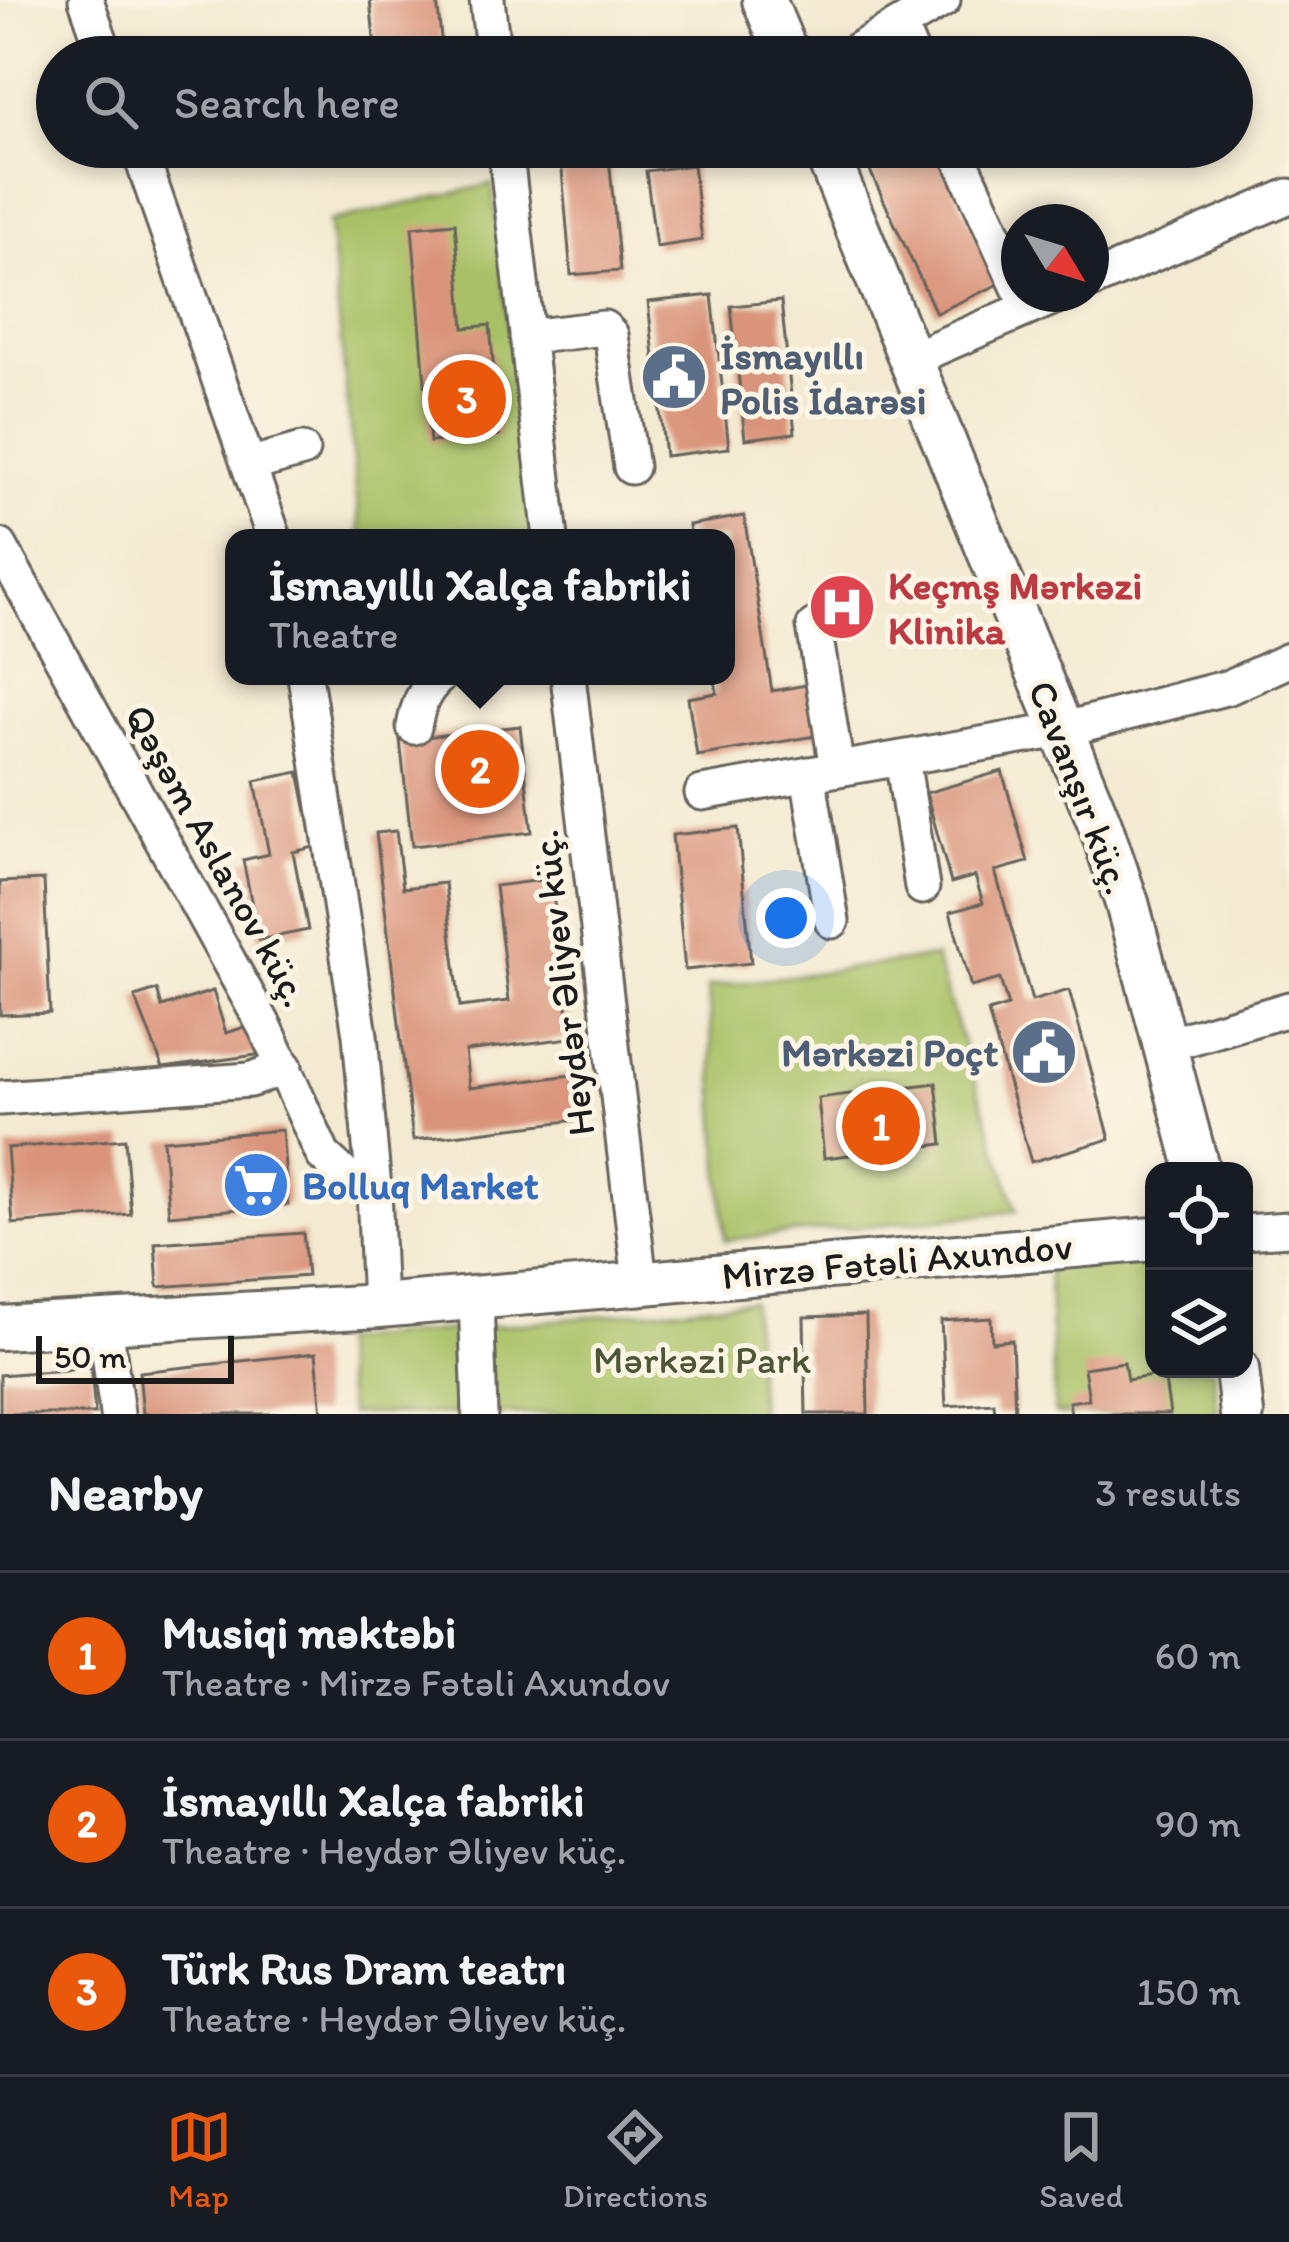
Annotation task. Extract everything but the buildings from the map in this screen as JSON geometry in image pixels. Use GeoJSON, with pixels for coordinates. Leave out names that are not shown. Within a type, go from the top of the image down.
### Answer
{"type":"FeatureCollection","features":[{"type":"Feature","properties":{"kind":"main road"},"geometry":{"type":"LineString","coordinates":[[764,0],[771,36]]}},
{"type":"Feature","properties":{"kind":"main road","name":"Cavanşır küç."},"geometry":{"type":"LineString","coordinates":[[833,168],[1120,883],[1196,1162]]}},
{"type":"Feature","properties":{"kind":"main road","name":"Mirzə Fətəli Axundov"},"geometry":{"type":"LineString","coordinates":[[0,1328],[379,1306],[1145,1241]]}},
{"type":"Feature","properties":{"kind":"main road"},"geometry":{"type":"LineString","coordinates":[[1238,1378],[1242,1414]]}},
{"type":"Feature","properties":{"kind":"street"},"geometry":{"type":"LineString","coordinates":[[86,0],[99,36]]}},
{"type":"Feature","properties":{"kind":"street"},"geometry":{"type":"LineString","coordinates":[[487,0],[491,36]]}},
{"type":"Feature","properties":{"kind":"street"},"geometry":{"type":"LineString","coordinates":[[912,36],[943,0]]}},
{"type":"Feature","properties":{"kind":"street"},"geometry":{"type":"LineString","coordinates":[[145,168],[271,529]]}},
{"type":"Feature","properties":{"kind":"street"},"geometry":{"type":"LineString","coordinates":[[507,168],[550,529]]}},
{"type":"Feature","properties":{"kind":"street"},"geometry":{"type":"LineString","coordinates":[[965,168],[1001,248]]}},
{"type":"Feature","properties":{"kind":"street"},"geometry":{"type":"LineString","coordinates":[[1109,273],[1289,196]]}},
{"type":"Feature","properties":{"kind":"street"},"geometry":{"type":"LineString","coordinates":[[911,359],[1001,309]]}},
{"type":"Feature","properties":{"kind":"street"},"geometry":{"type":"LineString","coordinates":[[527,337],[604,328],[611,335],[631,467]]}},
{"type":"Feature","properties":{"kind":"street"},"geometry":{"type":"LineString","coordinates":[[249,465],[302,450]]}},
{"type":"Feature","properties":{"kind":"street","name":"Qəşəm Aslanov küç."},"geometry":{"type":"LineString","coordinates":[[0,546],[285,1067],[323,1155],[350,1179],[374,1189]]}},
{"type":"Feature","properties":{"kind":"street"},"geometry":{"type":"LineString","coordinates":[[814,626],[832,921]]}},
{"type":"Feature","properties":{"kind":"street"},"geometry":{"type":"LineString","coordinates":[[702,793],[1061,730],[1229,687],[1289,660]]}},
{"type":"Feature","properties":{"kind":"street"},"geometry":{"type":"LineString","coordinates":[[306,685],[360,1035],[379,1306]]}},
{"type":"Feature","properties":{"kind":"street"},"geometry":{"type":"LineString","coordinates":[[414,727],[418,704],[429,685]]}},
{"type":"Feature","properties":{"kind":"street","name":"Heydər Əliyev küç."},"geometry":{"type":"LineString","coordinates":[[569,685],[640,1281]]}},
{"type":"Feature","properties":{"kind":"street"},"geometry":{"type":"LineString","coordinates":[[902,758],[922,887]]}},
{"type":"Feature","properties":{"kind":"street"},"geometry":{"type":"LineString","coordinates":[[1166,1045],[1289,1009]]}},
{"type":"Feature","properties":{"kind":"street"},"geometry":{"type":"LineString","coordinates":[[0,1098],[250,1080],[285,1067]]}},
{"type":"Feature","properties":{"kind":"street"},"geometry":{"type":"LineString","coordinates":[[1253,1231],[1289,1229]]}},
{"type":"Feature","properties":{"kind":"street"},"geometry":{"type":"LineString","coordinates":[[476,1297],[480,1414]]}},
{"type":"Feature","properties":{"kind":"street"},"geometry":{"type":"LineString","coordinates":[[105,1322],[117,1414]]}},
{"type":"Feature","properties":{"kind":"green space"},"geometry":{"type":"Polygon","coordinates":[[[492,184],[532,529],[360,529],[329,222],[492,184]]]}},
{"type":"Feature","properties":{"kind":"green space"},"geometry":{"type":"Polygon","coordinates":[[[935,957],[1017,1211],[725,1240],[708,987],[935,957]]]}},
{"type":"Feature","properties":{"kind":"green space"},"geometry":{"type":"Polygon","coordinates":[[[1145,1258],[1145,1378],[1214,1378],[1218,1414],[1055,1414],[1048,1264],[1145,1258]]]}},
{"type":"Feature","properties":{"kind":"green space","name":"Mərkəzi Park"},"geometry":{"type":"Polygon","coordinates":[[[752,1301],[759,1414],[349,1414],[338,1341],[752,1301]]]}},
{"type":"Feature","properties":{"kind":"place","name":"İsmayıllı Polis İdarəsi"},"geometry":{"type":"Point","coordinates":[674,377]}},
{"type":"Feature","properties":{"kind":"place","name":"Türk Rus Dram teatrı"},"geometry":{"type":"Point","coordinates":[467,399]}},
{"type":"Feature","properties":{"kind":"place","name":"Keçmş Mərkəzi Klinika"},"geometry":{"type":"Point","coordinates":[842,607]}},
{"type":"Feature","properties":{"kind":"place","name":"İsmayıllı Xalça fabriki"},"geometry":{"type":"Point","coordinates":[480,769]}},
{"type":"Feature","properties":{"kind":"place","name":"Mərkəzi Poçt"},"geometry":{"type":"Point","coordinates":[1044,1052]}},
{"type":"Feature","properties":{"kind":"place","name":"Musiqi məktəbi"},"geometry":{"type":"Point","coordinates":[881,1126]}},
{"type":"Feature","properties":{"kind":"place","name":"Bolluq Market"},"geometry":{"type":"Point","coordinates":[256,1185]}}]}
